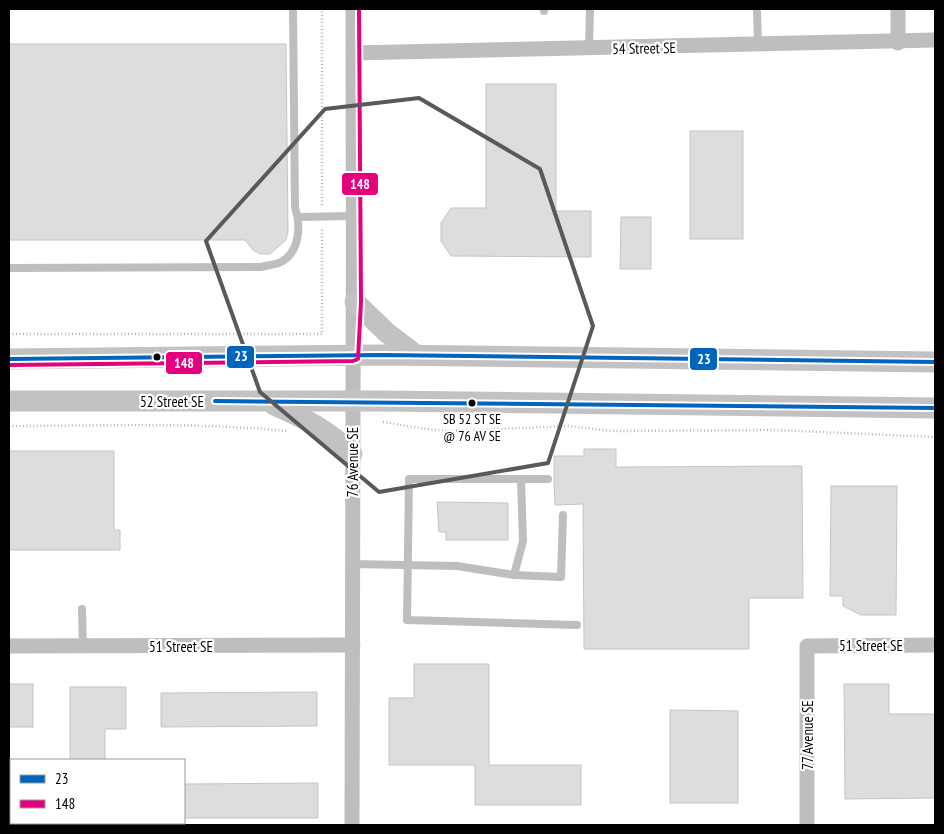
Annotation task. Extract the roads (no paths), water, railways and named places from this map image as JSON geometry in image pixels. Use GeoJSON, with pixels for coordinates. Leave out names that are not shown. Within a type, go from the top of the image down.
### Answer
{"type":"FeatureCollection","features":[{"type":"Feature","properties":{"kind":"main road"},"geometry":{"type":"LineString","coordinates":[[355,302],[386,332],[416,356]]}},
{"type":"Feature","properties":{"kind":"main road"},"geometry":{"type":"LineString","coordinates":[[9,359],[353,355],[935,362]]}},
{"type":"Feature","properties":{"kind":"main road","name":"52 Street SE"},"geometry":{"type":"LineString","coordinates":[[9,401],[352,401],[935,408]]}},
{"type":"Feature","properties":{"kind":"main road"},"geometry":{"type":"LineString","coordinates":[[265,401],[307,419],[337,439],[352,454]]}},
{"type":"Feature","properties":{"kind":"street","name":"76 Avenue SE"},"geometry":{"type":"LineString","coordinates":[[352,825],[352,401],[355,302],[353,9]]}},
{"type":"Feature","properties":{"kind":"street"},"geometry":{"type":"LineString","coordinates":[[898,9],[898,43]]}},
{"type":"Feature","properties":{"kind":"street","name":"54 Street SE"},"geometry":{"type":"LineString","coordinates":[[353,53],[898,43],[935,40]]}},
{"type":"Feature","properties":{"kind":"street","name":"51 Street SE"},"geometry":{"type":"LineString","coordinates":[[9,646],[352,645]]}},
{"type":"Feature","properties":{"kind":"street","name":"51 Street SE"},"geometry":{"type":"LineString","coordinates":[[807,646],[935,645]]}},
{"type":"Feature","properties":{"kind":"street","name":"77 Avenue SE"},"geometry":{"type":"LineString","coordinates":[[807,646],[807,825]]}},
{"type":"Feature","properties":{"kind":"lane"},"geometry":{"type":"LineString","coordinates":[[9,268],[261,267],[282,262],[293,252],[298,235],[298,217],[295,207],[293,9]]}},
{"type":"Feature","properties":{"kind":"lane"},"geometry":{"type":"LineString","coordinates":[[589,49],[590,9]]}},
{"type":"Feature","properties":{"kind":"lane"},"geometry":{"type":"LineString","coordinates":[[757,9],[758,45]]}},
{"type":"Feature","properties":{"kind":"lane"},"geometry":{"type":"LineString","coordinates":[[298,217],[354,216]]}},
{"type":"Feature","properties":{"kind":"lane"},"geometry":{"type":"LineString","coordinates":[[548,479],[409,479],[407,620],[577,625]]}},
{"type":"Feature","properties":{"kind":"lane"},"geometry":{"type":"LineString","coordinates":[[514,575],[523,541],[521,479]]}},
{"type":"Feature","properties":{"kind":"lane"},"geometry":{"type":"LineString","coordinates":[[352,564],[457,566],[514,575],[561,577],[563,515]]}},
{"type":"Feature","properties":{"kind":"lane"},"geometry":{"type":"LineString","coordinates":[[82,609],[82,646]]}},
{"type":"Feature","properties":{"kind":"place","name":"SB 52 ST SE @ 76 AV SE"},"geometry":{"type":"Point","coordinates":[472,403]}}]}
